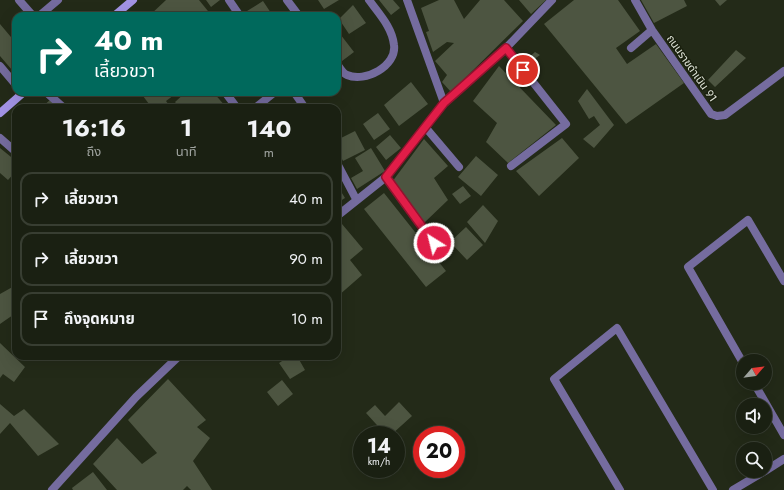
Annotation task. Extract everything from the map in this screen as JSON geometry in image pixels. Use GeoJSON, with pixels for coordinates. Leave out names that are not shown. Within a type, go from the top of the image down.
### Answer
{"type":"FeatureCollection","features":[{"type":"Feature","properties":{"kind":"main road"},"geometry":{"type":"LineString","coordinates":[[119,12],[133,0]]}},
{"type":"Feature","properties":{"kind":"main road"},"geometry":{"type":"LineString","coordinates":[[0,113],[19,96]]}},
{"type":"Feature","properties":{"kind":"street"},"geometry":{"type":"LineString","coordinates":[[20,0],[30,12]]}},
{"type":"Feature","properties":{"kind":"street"},"geometry":{"type":"LineString","coordinates":[[44,12],[58,0]]}},
{"type":"Feature","properties":{"kind":"street"},"geometry":{"type":"LineString","coordinates":[[229,0],[237,12]]}},
{"type":"Feature","properties":{"kind":"street"},"geometry":{"type":"LineString","coordinates":[[287,0],[296,12]]}},
{"type":"Feature","properties":{"kind":"street"},"geometry":{"type":"LineString","coordinates":[[341,70],[345,75],[355,78],[368,76],[381,69],[392,57],[394,46],[387,23],[369,0]]}},
{"type":"Feature","properties":{"kind":"street"},"geometry":{"type":"LineString","coordinates":[[407,0],[444,103]]}},
{"type":"Feature","properties":{"kind":"street"},"geometry":{"type":"LineString","coordinates":[[341,212],[356,199],[386,177],[426,128],[444,103],[506,48],[552,0]]}},
{"type":"Feature","properties":{"kind":"street","name":"ถนนราขดำเนิน 91"},"geometry":{"type":"LineString","coordinates":[[635,0],[652,30],[711,114],[717,116],[725,115],[784,71]]}},
{"type":"Feature","properties":{"kind":"street"},"geometry":{"type":"LineString","coordinates":[[631,48],[652,30]]}},
{"type":"Feature","properties":{"kind":"street"},"geometry":{"type":"LineString","coordinates":[[506,48],[566,124],[511,166]]}},
{"type":"Feature","properties":{"kind":"street"},"geometry":{"type":"LineString","coordinates":[[0,66],[12,80]]}},
{"type":"Feature","properties":{"kind":"street"},"geometry":{"type":"LineString","coordinates":[[50,96],[60,104]]}},
{"type":"Feature","properties":{"kind":"street"},"geometry":{"type":"LineString","coordinates":[[227,96],[234,104]]}},
{"type":"Feature","properties":{"kind":"street"},"geometry":{"type":"LineString","coordinates":[[260,104],[270,96]]}},
{"type":"Feature","properties":{"kind":"street"},"geometry":{"type":"LineString","coordinates":[[426,128],[459,167]]}},
{"type":"Feature","properties":{"kind":"street"},"geometry":{"type":"LineString","coordinates":[[0,138],[12,148]]}},
{"type":"Feature","properties":{"kind":"street"},"geometry":{"type":"LineString","coordinates":[[341,171],[356,199]]}},
{"type":"Feature","properties":{"kind":"street"},"geometry":{"type":"LineString","coordinates":[[738,354],[688,267],[748,220],[784,281]]}},
{"type":"Feature","properties":{"kind":"street"},"geometry":{"type":"LineString","coordinates":[[620,490],[554,379],[617,328],[713,490]]}},
{"type":"Feature","properties":{"kind":"street"},"geometry":{"type":"LineString","coordinates":[[52,490],[136,397],[175,360]]}},
{"type":"Feature","properties":{"kind":"street"},"geometry":{"type":"LineString","coordinates":[[758,390],[784,435]]}},
{"type":"Feature","properties":{"kind":"street"},"geometry":{"type":"LineString","coordinates":[[772,467],[784,459]]}},
{"type":"Feature","properties":{"kind":"street"},"geometry":{"type":"LineString","coordinates":[[733,490],[753,478]]}},
{"type":"Feature","properties":{"kind":"lane"},"geometry":{"type":"LineString","coordinates":[[386,177],[434,243]]}},
{"type":"Feature","properties":{"kind":"building"},"geometry":{"type":"Polygon","coordinates":[[[166,0],[199,0],[209,12],[153,12],[166,0]]]}},
{"type":"Feature","properties":{"kind":"building"},"geometry":{"type":"Polygon","coordinates":[[[206,0],[220,0],[211,7],[206,0]]]}},
{"type":"Feature","properties":{"kind":"building"},"geometry":{"type":"Polygon","coordinates":[[[318,0],[339,0],[324,9],[318,0]]]}},
{"type":"Feature","properties":{"kind":"building"},"geometry":{"type":"Polygon","coordinates":[[[379,0],[393,0],[400,8],[391,15],[379,0]]]}},
{"type":"Feature","properties":{"kind":"building"},"geometry":{"type":"Polygon","coordinates":[[[439,0],[454,0],[464,19],[480,0],[504,0],[523,21],[451,92],[442,82],[447,75],[435,61],[454,43],[447,42],[433,52],[426,32],[429,31],[421,8],[439,0]]]}},
{"type":"Feature","properties":{"kind":"building"},"geometry":{"type":"Polygon","coordinates":[[[519,0],[546,0],[531,14],[519,0]]]}},
{"type":"Feature","properties":{"kind":"building"},"geometry":{"type":"Polygon","coordinates":[[[574,0],[618,0],[640,31],[616,48],[627,64],[656,44],[684,83],[626,124],[544,24],[574,0]]]}},
{"type":"Feature","properties":{"kind":"building"},"geometry":{"type":"Polygon","coordinates":[[[641,0],[684,0],[687,6],[654,23],[641,0]]]}},
{"type":"Feature","properties":{"kind":"building"},"geometry":{"type":"Polygon","coordinates":[[[715,0],[727,0],[720,6],[715,0]]]}},
{"type":"Feature","properties":{"kind":"building"},"geometry":{"type":"Polygon","coordinates":[[[263,1],[270,12],[248,12],[247,11],[263,1]]]}},
{"type":"Feature","properties":{"kind":"building"},"geometry":{"type":"Polygon","coordinates":[[[353,5],[366,23],[349,34],[341,22],[341,17],[353,5]]]}},
{"type":"Feature","properties":{"kind":"building"},"geometry":{"type":"Polygon","coordinates":[[[0,24],[12,38],[12,70],[0,56],[0,24]]]}},
{"type":"Feature","properties":{"kind":"building"},"geometry":{"type":"Polygon","coordinates":[[[341,35],[354,52],[342,61],[341,60],[341,35]]]}},
{"type":"Feature","properties":{"kind":"building"},"geometry":{"type":"Polygon","coordinates":[[[736,50],[746,58],[715,87],[708,80],[736,50]]]}},
{"type":"Feature","properties":{"kind":"building"},"geometry":{"type":"Polygon","coordinates":[[[535,52],[540,55],[529,63],[526,60],[535,52]]]}},
{"type":"Feature","properties":{"kind":"building"},"geometry":{"type":"Polygon","coordinates":[[[499,66],[556,125],[508,163],[486,142],[497,123],[473,101],[499,66]]]}},
{"type":"Feature","properties":{"kind":"building"},"geometry":{"type":"Polygon","coordinates":[[[411,82],[428,104],[399,126],[384,105],[411,82]]]}},
{"type":"Feature","properties":{"kind":"building"},"geometry":{"type":"Polygon","coordinates":[[[587,89],[614,125],[594,148],[583,139],[600,125],[594,116],[589,119],[578,101],[587,89]]]}},
{"type":"Feature","properties":{"kind":"building"},"geometry":{"type":"Polygon","coordinates":[[[143,96],[173,96],[166,101],[168,104],[149,104],[143,96]]]}},
{"type":"Feature","properties":{"kind":"building"},"geometry":{"type":"Polygon","coordinates":[[[182,96],[216,96],[223,104],[177,104],[175,102],[182,96]]]}},
{"type":"Feature","properties":{"kind":"building"},"geometry":{"type":"Polygon","coordinates":[[[51,99],[55,104],[45,104],[51,99]]]}},
{"type":"Feature","properties":{"kind":"building"},"geometry":{"type":"Polygon","coordinates":[[[378,113],[390,129],[374,140],[363,124],[378,113]]]}},
{"type":"Feature","properties":{"kind":"building"},"geometry":{"type":"Polygon","coordinates":[[[355,131],[365,150],[343,161],[341,157],[341,138],[355,131]]]}},
{"type":"Feature","properties":{"kind":"building"},"geometry":{"type":"Polygon","coordinates":[[[390,135],[401,148],[386,160],[376,147],[390,135]]]}},
{"type":"Feature","properties":{"kind":"building"},"geometry":{"type":"Polygon","coordinates":[[[562,138],[579,158],[539,196],[516,171],[562,138]]]}},
{"type":"Feature","properties":{"kind":"building"},"geometry":{"type":"Polygon","coordinates":[[[424,139],[448,166],[434,178],[448,200],[424,223],[392,182],[424,139]]]}},
{"type":"Feature","properties":{"kind":"building"},"geometry":{"type":"Polygon","coordinates":[[[0,148],[12,158],[12,176],[8,180],[0,173],[0,148]]]}},
{"type":"Feature","properties":{"kind":"building"},"geometry":{"type":"Polygon","coordinates":[[[371,148],[385,171],[357,189],[351,178],[363,171],[355,158],[371,148]]]}},
{"type":"Feature","properties":{"kind":"building"},"geometry":{"type":"Polygon","coordinates":[[[476,156],[498,175],[481,196],[458,177],[476,156]]]}},
{"type":"Feature","properties":{"kind":"building"},"geometry":{"type":"Polygon","coordinates":[[[463,186],[471,196],[460,204],[452,194],[463,186]]]}},
{"type":"Feature","properties":{"kind":"building"},"geometry":{"type":"Polygon","coordinates":[[[341,192],[345,198],[341,200],[341,192]]]}},
{"type":"Feature","properties":{"kind":"building"},"geometry":{"type":"Polygon","coordinates":[[[384,193],[446,271],[426,287],[364,209],[384,193]]]}},
{"type":"Feature","properties":{"kind":"building"},"geometry":{"type":"Polygon","coordinates":[[[483,205],[498,221],[485,243],[467,222],[483,205]]]}},
{"type":"Feature","properties":{"kind":"building"},"geometry":{"type":"Polygon","coordinates":[[[342,224],[363,249],[350,260],[362,275],[341,293],[342,224]]]}},
{"type":"Feature","properties":{"kind":"building"},"geometry":{"type":"Polygon","coordinates":[[[466,227],[483,245],[467,260],[450,242],[466,227]]]}},
{"type":"Feature","properties":{"kind":"building"},"geometry":{"type":"Polygon","coordinates":[[[12,287],[12,316],[0,324],[0,294],[12,287]]]}},
{"type":"Feature","properties":{"kind":"building"},"geometry":{"type":"Polygon","coordinates":[[[0,343],[12,355],[12,360],[18,360],[25,367],[14,382],[3,374],[0,378],[0,343]]]}},
{"type":"Feature","properties":{"kind":"building"},"geometry":{"type":"Polygon","coordinates":[[[284,360],[299,360],[305,370],[290,379],[279,363],[284,360]]]}},
{"type":"Feature","properties":{"kind":"building"},"geometry":{"type":"Polygon","coordinates":[[[168,379],[206,420],[197,427],[210,438],[193,461],[212,490],[191,490],[187,486],[183,490],[117,490],[93,464],[117,438],[142,464],[157,453],[128,420],[168,379]]]}},
{"type":"Feature","properties":{"kind":"building"},"geometry":{"type":"Polygon","coordinates":[[[282,380],[293,394],[278,406],[267,392],[282,380]]]}},
{"type":"Feature","properties":{"kind":"building"},"geometry":{"type":"Polygon","coordinates":[[[399,402],[412,416],[401,426],[378,426],[366,413],[375,405],[385,416],[399,402]]]}},
{"type":"Feature","properties":{"kind":"building"},"geometry":{"type":"Polygon","coordinates":[[[0,404],[14,416],[24,409],[59,444],[38,456],[10,423],[0,434],[0,404]]]}},
{"type":"Feature","properties":{"kind":"building"},"geometry":{"type":"Polygon","coordinates":[[[93,472],[107,490],[73,490],[72,488],[93,472]]]}},
{"type":"Feature","properties":{"kind":"route"},"geometry":{"type":"LineString","coordinates":[[434,243],[386,177],[426,128],[444,103],[506,48],[523,70]]}}]}
